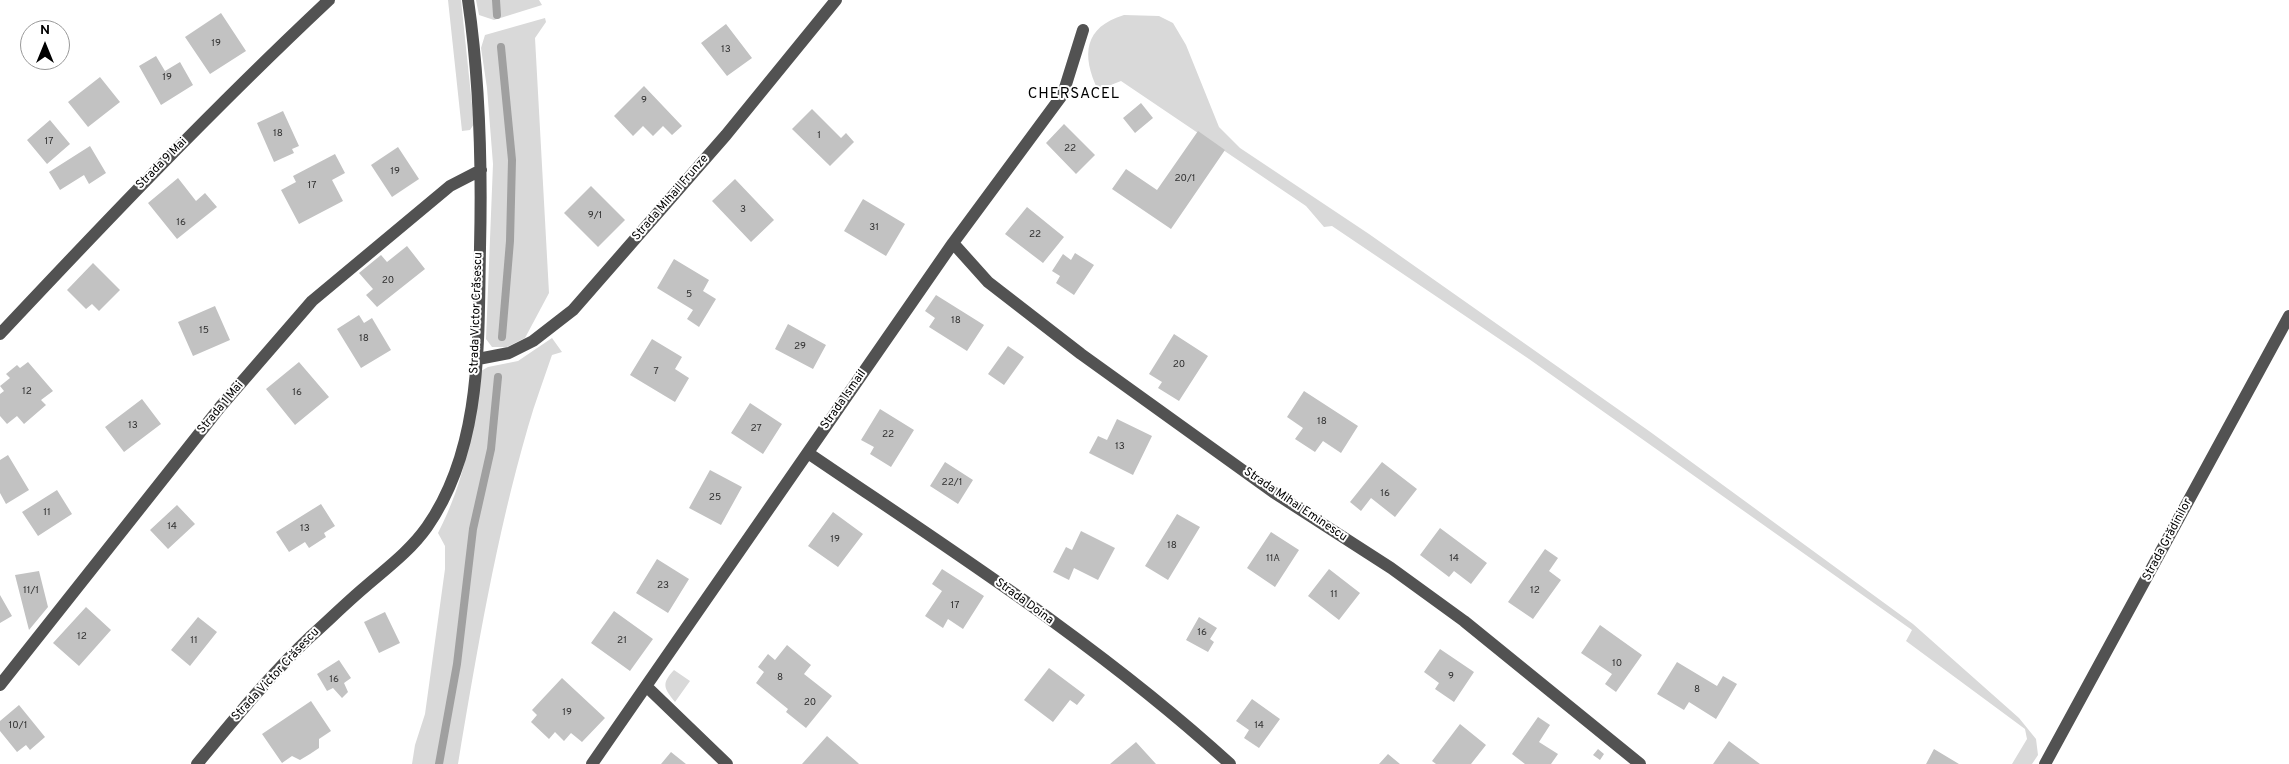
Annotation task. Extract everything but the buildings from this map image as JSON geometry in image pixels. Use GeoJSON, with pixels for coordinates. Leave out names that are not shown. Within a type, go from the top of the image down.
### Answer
{"type":"FeatureCollection","features":[{"type":"Feature","properties":{"kind":"street","name":"Strada 9 Mai"},"geometry":{"type":"LineString","coordinates":[[0,334],[118,209],[271,55],[329,0]]}},
{"type":"Feature","properties":{"kind":"street","name":"Strada Victor Crăsescu"},"geometry":{"type":"LineString","coordinates":[[197,764],[296,651],[363,588],[402,556],[427,527],[451,485],[466,432],[478,359],[481,170],[473,30],[468,0]]}},
{"type":"Feature","properties":{"kind":"street","name":"Strada Mihail Frunze"},"geometry":{"type":"LineString","coordinates":[[478,359],[509,354],[532,341],[573,310],[726,135],[836,0]]}},
{"type":"Feature","properties":{"kind":"street","name":"Strada Ismail"},"geometry":{"type":"LineString","coordinates":[[592,764],[953,242],[1063,94],[1083,30]]}},
{"type":"Feature","properties":{"kind":"street","name":"Strada 1 Mai"},"geometry":{"type":"LineString","coordinates":[[0,685],[221,406],[312,300],[450,186],[481,170]]}},
{"type":"Feature","properties":{"kind":"street","name":"Strada Mihai Eminescu"},"geometry":{"type":"LineString","coordinates":[[953,242],[988,282],[1081,354],[1273,492],[1391,568],[1464,621],[1640,764]]}},
{"type":"Feature","properties":{"kind":"street","name":"Strada Grădinilor"},"geometry":{"type":"LineString","coordinates":[[2045,764],[2289,316]]}},
{"type":"Feature","properties":{"kind":"street","name":"Strada Doina"},"geometry":{"type":"LineString","coordinates":[[808,452],[1000,584],[1109,663],[1150,694],[1230,764]]}},
{"type":"Feature","properties":{"kind":"street"},"geometry":{"type":"LineString","coordinates":[[646,686],[727,764]]}},
{"type":"Feature","properties":{"kind":"shaded area"},"geometry":{"type":"Polygon","coordinates":[[[448,0],[461,0],[474,124],[470,130],[462,131],[448,0]]]}},
{"type":"Feature","properties":{"kind":"shaded area"},"geometry":{"type":"Polygon","coordinates":[[[476,0],[539,0],[542,5],[494,20],[479,15],[476,0]]]}},
{"type":"Feature","properties":{"kind":"shaded area"},"geometry":{"type":"Polygon","coordinates":[[[1124,15],[1159,16],[1173,23],[1186,45],[1219,127],[1240,148],[1369,234],[1649,431],[1913,624],[2019,718],[2036,739],[2038,755],[2032,764],[2012,764],[2027,739],[2025,729],[1906,641],[1912,630],[1529,359],[1332,226],[1324,227],[1306,206],[1121,81],[1098,90],[1089,65],[1088,54],[1090,44],[1094,35],[1101,27],[1111,20],[1124,15]]]}},
{"type":"Feature","properties":{"kind":"shaded area"},"geometry":{"type":"Polygon","coordinates":[[[545,18],[546,22],[535,38],[549,293],[525,338],[507,347],[492,347],[486,339],[493,164],[487,88],[481,48],[485,35],[545,18]]]}},
{"type":"Feature","properties":{"kind":"shaded area"},"geometry":{"type":"Polygon","coordinates":[[[552,338],[562,352],[552,355],[531,418],[506,510],[488,594],[458,764],[412,764],[415,745],[425,714],[445,569],[445,546],[438,533],[462,474],[475,413],[481,371],[488,367],[518,361],[552,338]]]}},
{"type":"Feature","properties":{"kind":"shaded area"},"geometry":{"type":"Polygon","coordinates":[[[674,670],[690,681],[675,702],[666,689],[667,679],[674,670]]]}},
{"type":"Feature","properties":{"kind":"waterway"},"geometry":{"type":"LineString","coordinates":[[496,0],[497,15]]}},
{"type":"Feature","properties":{"kind":"waterway"},"geometry":{"type":"LineString","coordinates":[[501,47],[512,160],[510,241],[502,337]]}},
{"type":"Feature","properties":{"kind":"waterway"},"geometry":{"type":"LineString","coordinates":[[439,764],[457,664],[473,529],[491,449],[498,377]]}},
{"type":"Feature","properties":{"kind":"district","name":"CHERSACEL"},"geometry":{"type":"Point","coordinates":[1074,95]}}]}
